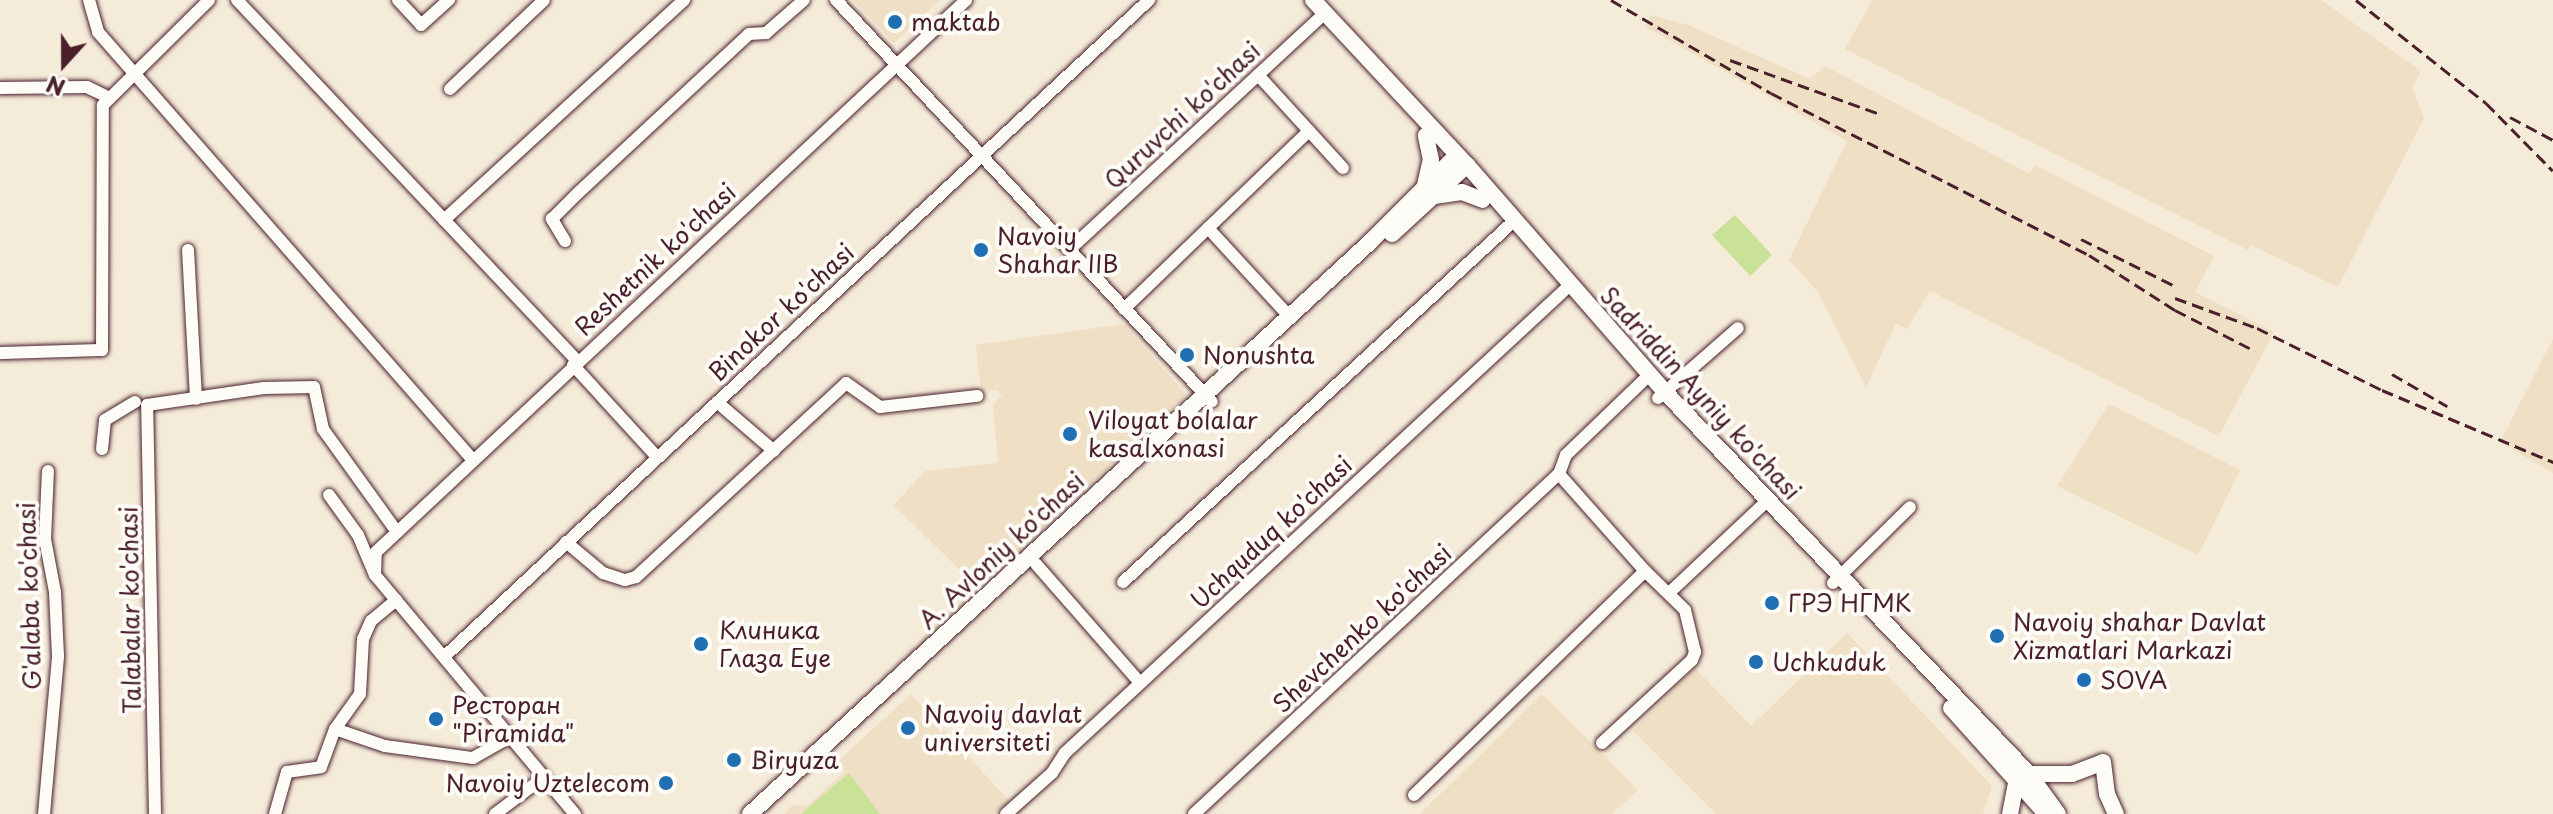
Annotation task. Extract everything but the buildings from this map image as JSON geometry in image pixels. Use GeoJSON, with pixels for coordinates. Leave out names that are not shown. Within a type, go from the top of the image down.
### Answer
{"type":"FeatureCollection","features":[{"type":"Feature","properties":{"kind":"main road","name":"Sadriddin Ayniy ko'chasi"},"geometry":{"type":"LineString","coordinates":[[1301,0],[1322,16],[1458,164],[1661,395],[2058,814]]}},
{"type":"Feature","properties":{"kind":"main road","name":"Sadriddin Ayniy ko'chasi"},"geometry":{"type":"LineString","coordinates":[[1313,0],[1322,16],[1426,136],[1458,164],[1483,200],[1510,224]]}},
{"type":"Feature","properties":{"kind":"main road"},"geometry":{"type":"LineString","coordinates":[[1426,136],[1431,160],[1429,192],[1462,192],[1483,200]]}},
{"type":"Feature","properties":{"kind":"main road","name":"A. Avloniy ko'chasi"},"geometry":{"type":"LineString","coordinates":[[750,814],[1208,398],[1458,164]]}},
{"type":"Feature","properties":{"kind":"main road","name":"A. Avloniy ko'chasi"},"geometry":{"type":"LineString","coordinates":[[766,814],[1036,564],[1289,316],[1429,192]]}},
{"type":"Feature","properties":{"kind":"main road"},"geometry":{"type":"LineString","coordinates":[[2010,814],[2023,776],[2072,774],[2103,762],[2107,794],[2116,814]]}},
{"type":"Feature","properties":{"kind":"main road","name":"Sadriddin Ayniy ko'chasi"},"geometry":{"type":"LineString","coordinates":[[2023,776],[2046,814]]}},
{"type":"Feature","properties":{"kind":"street"},"geometry":{"type":"LineString","coordinates":[[89,0],[98,32],[472,459]]}},
{"type":"Feature","properties":{"kind":"street"},"geometry":{"type":"LineString","coordinates":[[0,353],[102,350],[106,102],[132,70],[209,0]]}},
{"type":"Feature","properties":{"kind":"street"},"geometry":{"type":"LineString","coordinates":[[237,0],[444,220],[657,457]]}},
{"type":"Feature","properties":{"kind":"street"},"geometry":{"type":"LineString","coordinates":[[398,0],[421,25],[449,0]]}},
{"type":"Feature","properties":{"kind":"street"},"geometry":{"type":"LineString","coordinates":[[450,89],[544,0]]}},
{"type":"Feature","properties":{"kind":"street"},"geometry":{"type":"LineString","coordinates":[[444,220],[684,0]]}},
{"type":"Feature","properties":{"kind":"street"},"geometry":{"type":"LineString","coordinates":[[565,241],[553,228],[552,219],[560,210],[749,34],[766,33],[804,0]]}},
{"type":"Feature","properties":{"kind":"street"},"geometry":{"type":"LineString","coordinates":[[836,0],[1208,398]]}},
{"type":"Feature","properties":{"kind":"street","name":"Reshetnik ko'chasi"},"geometry":{"type":"LineString","coordinates":[[375,575],[376,552],[966,0]]}},
{"type":"Feature","properties":{"kind":"street","name":"Binokor ko'chasi"},"geometry":{"type":"LineString","coordinates":[[444,657],[1149,0]]}},
{"type":"Feature","properties":{"kind":"street","name":"Quruvchi ko'chasi"},"geometry":{"type":"LineString","coordinates":[[1069,250],[1322,16]]}},
{"type":"Feature","properties":{"kind":"street"},"geometry":{"type":"LineString","coordinates":[[1258,75],[1343,168]]}},
{"type":"Feature","properties":{"kind":"street"},"geometry":{"type":"LineString","coordinates":[[0,88],[87,87],[106,102]]}},
{"type":"Feature","properties":{"kind":"street"},"geometry":{"type":"LineString","coordinates":[[1124,309],[1309,131]]}},
{"type":"Feature","properties":{"kind":"street"},"geometry":{"type":"LineString","coordinates":[[1123,582],[1510,224]]}},
{"type":"Feature","properties":{"kind":"street"},"geometry":{"type":"LineString","coordinates":[[1208,228],[1289,316]]}},
{"type":"Feature","properties":{"kind":"street"},"geometry":{"type":"LineString","coordinates":[[188,250],[196,399]]}},
{"type":"Feature","properties":{"kind":"street","name":"Uchquduq ko'chasi"},"geometry":{"type":"LineString","coordinates":[[1006,814],[1140,683],[1566,289]]}},
{"type":"Feature","properties":{"kind":"street"},"geometry":{"type":"LineString","coordinates":[[1661,395],[1738,328]]}},
{"type":"Feature","properties":{"kind":"street","name":"Shevchenko ko'chasi"},"geometry":{"type":"LineString","coordinates":[[1194,814],[1559,474],[1566,455],[1646,378]]}},
{"type":"Feature","properties":{"kind":"street"},"geometry":{"type":"LineString","coordinates":[[566,542],[603,573],[625,580],[636,577],[846,383],[880,407],[977,396]]}},
{"type":"Feature","properties":{"kind":"street"},"geometry":{"type":"LineString","coordinates":[[102,449],[105,420],[141,404],[264,388],[314,387],[323,429],[397,532]]}},
{"type":"Feature","properties":{"kind":"street"},"geometry":{"type":"LineString","coordinates":[[717,402],[774,451]]}},
{"type":"Feature","properties":{"kind":"street","name":"Talabalar ko'chasi"},"geometry":{"type":"LineString","coordinates":[[141,404],[155,814]]}},
{"type":"Feature","properties":{"kind":"street","name":"G'alaba ko'chasi"},"geometry":{"type":"LineString","coordinates":[[44,814],[58,656],[55,592],[45,539],[48,471]]}},
{"type":"Feature","properties":{"kind":"street"},"geometry":{"type":"LineString","coordinates":[[1559,474],[1645,571],[1685,610],[1692,660],[1602,743]]}},
{"type":"Feature","properties":{"kind":"street"},"geometry":{"type":"LineString","coordinates":[[329,495],[358,535],[375,575],[575,814]]}},
{"type":"Feature","properties":{"kind":"street"},"geometry":{"type":"LineString","coordinates":[[1669,593],[1765,503]]}},
{"type":"Feature","properties":{"kind":"street"},"geometry":{"type":"LineString","coordinates":[[1836,579],[1910,507]]}},
{"type":"Feature","properties":{"kind":"street"},"geometry":{"type":"LineString","coordinates":[[1036,564],[1140,683]]}},
{"type":"Feature","properties":{"kind":"street"},"geometry":{"type":"LineString","coordinates":[[1414,795],[1645,571]]}},
{"type":"Feature","properties":{"kind":"street"},"geometry":{"type":"LineString","coordinates":[[275,814],[287,772],[321,767],[335,729],[360,694],[363,639],[371,621],[396,600]]}},
{"type":"Feature","properties":{"kind":"street"},"geometry":{"type":"LineString","coordinates":[[335,729],[385,746],[473,758],[510,737]]}},
{"type":"Feature","properties":{"kind":"street"},"geometry":{"type":"LineString","coordinates":[[495,814],[544,777]]}},
{"type":"Feature","properties":{"kind":"shaded area","name":"maktab"},"geometry":{"type":"Polygon","coordinates":[[[853,0],[940,0],[894,43],[853,0]]]}},
{"type":"Feature","properties":{"kind":"shaded area"},"geometry":{"type":"Polygon","coordinates":[[[1872,0],[2321,0],[2421,71],[2412,88],[2424,118],[2338,287],[2251,245],[2248,250],[1845,49],[1872,0]]]}},
{"type":"Feature","properties":{"kind":"shaded area"},"geometry":{"type":"Polygon","coordinates":[[[1651,15],[1688,25],[1810,79],[1825,66],[2030,174],[2035,165],[2214,256],[2195,292],[2274,332],[2219,436],[1930,291],[1907,329],[1896,323],[1866,387],[1818,292],[1789,260],[1847,141],[1646,27],[1651,15]]]}},
{"type":"Feature","properties":{"kind":"shaded area","name":"Viloyat bolalar kasalxonasi"},"geometry":{"type":"Polygon","coordinates":[[[1124,324],[1186,395],[978,588],[894,505],[925,471],[998,463],[993,405],[1002,395],[997,390],[981,392],[976,345],[1124,324]]]}},
{"type":"Feature","properties":{"kind":"shaded area"},"geometry":{"type":"Polygon","coordinates":[[[2553,339],[2553,473],[2500,442],[2553,339]]]}},
{"type":"Feature","properties":{"kind":"shaded area"},"geometry":{"type":"Polygon","coordinates":[[[2109,404],[2240,470],[2198,555],[2057,486],[2109,404]]]}},
{"type":"Feature","properties":{"kind":"shaded area"},"geometry":{"type":"Polygon","coordinates":[[[1847,633],[1992,786],[1983,814],[1716,814],[1633,731],[1695,668],[1751,726],[1847,633]]]}},
{"type":"Feature","properties":{"kind":"shaded area","name":"Navoiy davlat universiteti"},"geometry":{"type":"Polygon","coordinates":[[[911,694],[1009,801],[994,814],[784,814],[793,805],[807,806],[845,771],[837,762],[911,694]]]}},
{"type":"Feature","properties":{"kind":"shaded area"},"geometry":{"type":"Polygon","coordinates":[[[1542,694],[1638,790],[1612,814],[1420,814],[1542,694]]]}},
{"type":"Feature","properties":{"kind":"green space"},"geometry":{"type":"Polygon","coordinates":[[[1735,215],[1772,255],[1750,276],[1712,235],[1735,215]]]}},
{"type":"Feature","properties":{"kind":"green space"},"geometry":{"type":"Polygon","coordinates":[[[849,773],[880,814],[801,814],[849,773]]]}},
{"type":"Feature","properties":{"kind":"railway"},"geometry":{"type":"LineString","coordinates":[[1611,0],[1771,93],[2089,255],[2175,310],[2255,351]]}},
{"type":"Feature","properties":{"kind":"railway"},"geometry":{"type":"LineString","coordinates":[[2356,0],[2486,103],[2553,171]]}},
{"type":"Feature","properties":{"kind":"railway"},"geometry":{"type":"LineString","coordinates":[[1730,60],[1880,114]]}},
{"type":"Feature","properties":{"kind":"railway"},"geometry":{"type":"LineString","coordinates":[[2510,117],[2553,140]]}},
{"type":"Feature","properties":{"kind":"railway"},"geometry":{"type":"LineString","coordinates":[[2081,239],[2173,285]]}},
{"type":"Feature","properties":{"kind":"railway"},"geometry":{"type":"LineString","coordinates":[[2175,298],[2257,328],[2382,390],[2553,462]]}},
{"type":"Feature","properties":{"kind":"railway"},"geometry":{"type":"LineString","coordinates":[[2392,374],[2447,406]]}},
{"type":"Feature","properties":{"kind":"place","name":"maktab"},"geometry":{"type":"Point","coordinates":[895,22]}},
{"type":"Feature","properties":{"kind":"place","name":"Navoiy Shahar IIB"},"geometry":{"type":"Point","coordinates":[981,250]}},
{"type":"Feature","properties":{"kind":"place","name":"Nonushta"},"geometry":{"type":"Point","coordinates":[1187,355]}},
{"type":"Feature","properties":{"kind":"place","name":"Viloyat bolalar kasalxonasi"},"geometry":{"type":"Point","coordinates":[1070,434]}},
{"type":"Feature","properties":{"kind":"place","name":"ГРЭ НГМК"},"geometry":{"type":"Point","coordinates":[1772,603]}},
{"type":"Feature","properties":{"kind":"place","name":"Navoiy shahar Davlat Xizmatlari Markazi"},"geometry":{"type":"Point","coordinates":[1997,636]}},
{"type":"Feature","properties":{"kind":"place","name":"Клиника Глаза Eye"},"geometry":{"type":"Point","coordinates":[701,644]}},
{"type":"Feature","properties":{"kind":"place","name":"Uchkuduk"},"geometry":{"type":"Point","coordinates":[1756,662]}},
{"type":"Feature","properties":{"kind":"place","name":"SOVA"},"geometry":{"type":"Point","coordinates":[2084,680]}},
{"type":"Feature","properties":{"kind":"place","name":"Ресторан \"Piramida\""},"geometry":{"type":"Point","coordinates":[436,719]}},
{"type":"Feature","properties":{"kind":"place","name":"Navoiy davlat universiteti"},"geometry":{"type":"Point","coordinates":[908,728]}},
{"type":"Feature","properties":{"kind":"place","name":"Biryuza"},"geometry":{"type":"Point","coordinates":[734,760]}},
{"type":"Feature","properties":{"kind":"place","name":"Navoiy Uztelecom"},"geometry":{"type":"Point","coordinates":[666,783]}}]}
